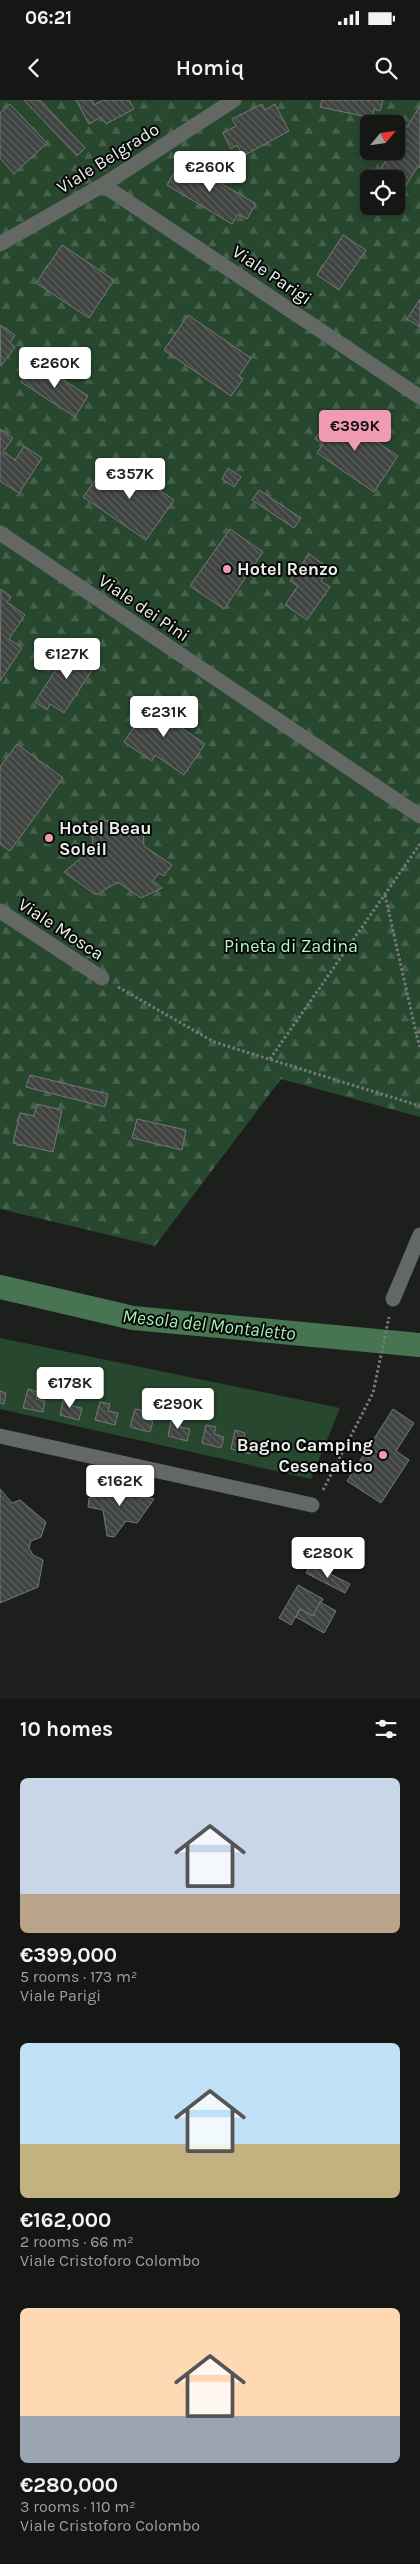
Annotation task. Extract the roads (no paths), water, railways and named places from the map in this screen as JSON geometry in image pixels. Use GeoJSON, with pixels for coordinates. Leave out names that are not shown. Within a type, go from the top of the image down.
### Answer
{"type":"FeatureCollection","features":[{"type":"Feature","properties":{"kind":"street","name":"Viale Belgrado"},"geometry":{"type":"LineString","coordinates":[[0,244],[103,185],[234,100]]}},
{"type":"Feature","properties":{"kind":"street","name":"Viale Parigi"},"geometry":{"type":"LineString","coordinates":[[103,185],[420,397]]}},
{"type":"Feature","properties":{"kind":"street","name":"Viale dei Pini"},"geometry":{"type":"LineString","coordinates":[[0,533],[420,816]]}},
{"type":"Feature","properties":{"kind":"street","name":"Viale Mosca"},"geometry":{"type":"LineString","coordinates":[[0,911],[102,978]]}},
{"type":"Feature","properties":{"kind":"street"},"geometry":{"type":"LineString","coordinates":[[392,1299],[420,1235]]}},
{"type":"Feature","properties":{"kind":"street"},"geometry":{"type":"LineString","coordinates":[[0,1436],[312,1505]]}},
{"type":"Feature","properties":{"kind":"waterway","name":"Mesola del Montaletto"},"geometry":{"type":"LineString","coordinates":[[0,1287],[133,1318],[420,1345]]}},
{"type":"Feature","properties":{"kind":"place","name":"Hotel Renzo"},"geometry":{"type":"Point","coordinates":[227,569]}},
{"type":"Feature","properties":{"kind":"place","name":"Hotel Beau Soleil"},"geometry":{"type":"Point","coordinates":[49,838]}},
{"type":"Feature","properties":{"kind":"place","name":"Bagno Camping Cesenatico"},"geometry":{"type":"Point","coordinates":[383,1455]}},
{"type":"Feature","properties":{"kind":"park label","name":"Pineta di Zadina"},"geometry":{"type":"Point","coordinates":[291,946]}}]}
